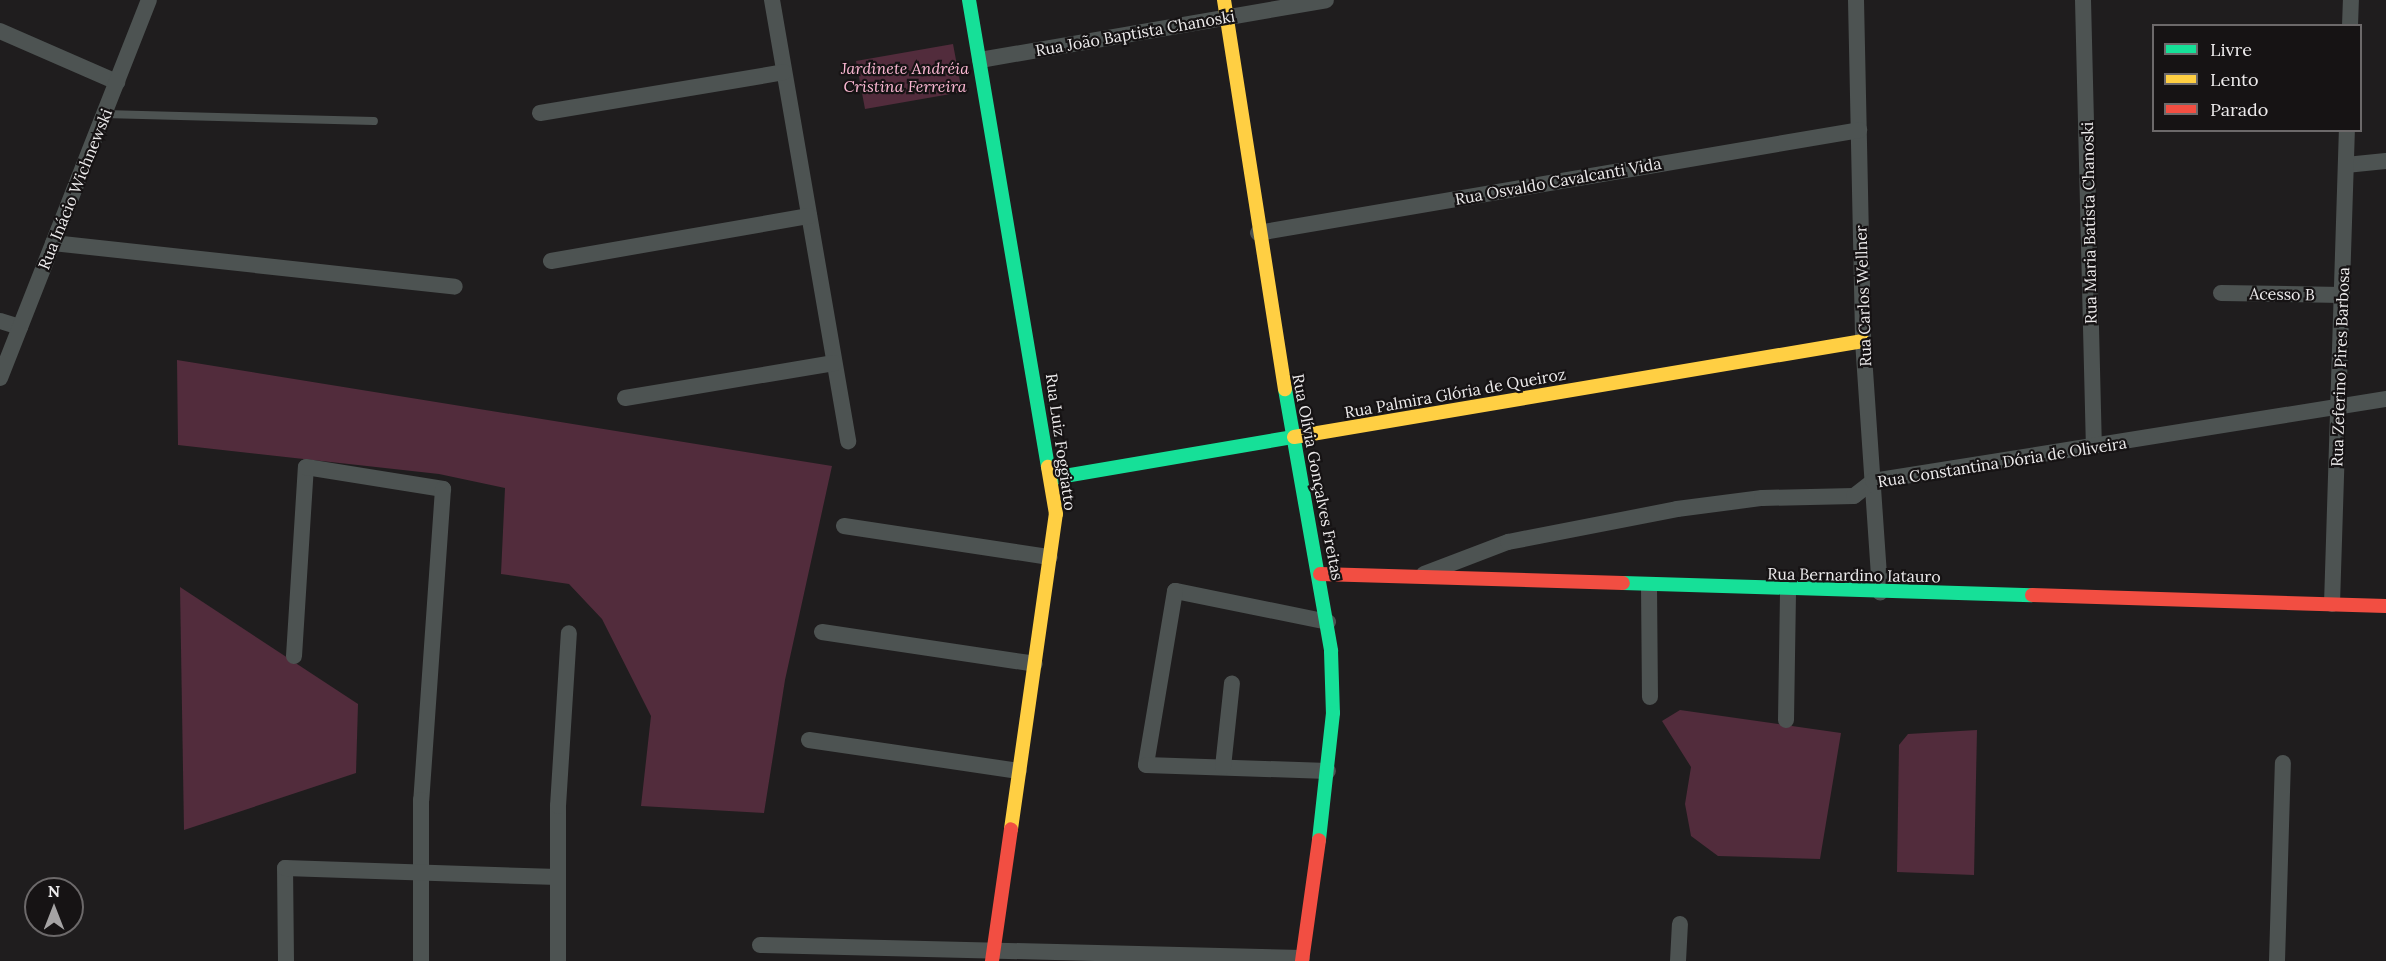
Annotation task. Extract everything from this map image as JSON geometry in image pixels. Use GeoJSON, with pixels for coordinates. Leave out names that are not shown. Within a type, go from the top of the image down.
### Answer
{"type":"FeatureCollection","features":[{"type":"Feature","properties":{"kind":"street","name":"Rua Inácio Wichnewski"},"geometry":{"type":"LineString","coordinates":[[0,378],[149,0]]}},
{"type":"Feature","properties":{"kind":"street"},"geometry":{"type":"LineString","coordinates":[[772,0],[848,442]]}},
{"type":"Feature","properties":{"kind":"street","name":"Rua Luiz Foggiatto"},"geometry":{"type":"LineString","coordinates":[[969,0],[1053,478],[1056,513],[993,956]]}},
{"type":"Feature","properties":{"kind":"street","name":"Rua Olívia Gonçalves Freitas"},"geometry":{"type":"LineString","coordinates":[[1224,0],[1258,233],[1328,622],[1333,713],[1328,771],[1302,960]]}},
{"type":"Feature","properties":{"kind":"street","name":"Rua João Baptista Chanoski"},"geometry":{"type":"LineString","coordinates":[[980,60],[1326,0]]}},
{"type":"Feature","properties":{"kind":"street","name":"Rua Carlos Wellner"},"geometry":{"type":"LineString","coordinates":[[1856,0],[1863,341],[1880,592]]}},
{"type":"Feature","properties":{"kind":"street","name":"Rua Maria Batista Chanoski"},"geometry":{"type":"LineString","coordinates":[[2083,0],[2094,446]]}},
{"type":"Feature","properties":{"kind":"street"},"geometry":{"type":"LineString","coordinates":[[2350,24],[2351,0]]}},
{"type":"Feature","properties":{"kind":"street"},"geometry":{"type":"LineString","coordinates":[[0,31],[117,82]]}},
{"type":"Feature","properties":{"kind":"street"},"geometry":{"type":"LineString","coordinates":[[540,113],[784,72]]}},
{"type":"Feature","properties":{"kind":"street","name":"Rua Osvaldo Cavalcanti Vida"},"geometry":{"type":"LineString","coordinates":[[1258,233],[1859,130]]}},
{"type":"Feature","properties":{"kind":"street","name":"Rua Zeferino Pires Barbosa"},"geometry":{"type":"LineString","coordinates":[[2332,604],[2347,132]]}},
{"type":"Feature","properties":{"kind":"street"},"geometry":{"type":"LineString","coordinates":[[2346,165],[2386,161]]}},
{"type":"Feature","properties":{"kind":"street"},"geometry":{"type":"LineString","coordinates":[[551,261],[809,216]]}},
{"type":"Feature","properties":{"kind":"street"},"geometry":{"type":"LineString","coordinates":[[53,243],[455,287]]}},
{"type":"Feature","properties":{"kind":"street","name":"Acesso B"},"geometry":{"type":"LineString","coordinates":[[2222,293],[2342,295]]}},
{"type":"Feature","properties":{"kind":"street"},"geometry":{"type":"LineString","coordinates":[[0,321],[20,327]]}},
{"type":"Feature","properties":{"kind":"street","name":"Rua Palmira Glória de Queiroz"},"geometry":{"type":"LineString","coordinates":[[1053,478],[1863,341]]}},
{"type":"Feature","properties":{"kind":"street"},"geometry":{"type":"LineString","coordinates":[[625,398],[834,363]]}},
{"type":"Feature","properties":{"kind":"street","name":"Rua Constantina Dória de Oliveira"},"geometry":{"type":"LineString","coordinates":[[1415,578],[1479,552],[1537,535],[1728,501],[1854,496],[1873,481],[2386,399]]}},
{"type":"Feature","properties":{"kind":"street"},"geometry":{"type":"LineString","coordinates":[[294,656],[306,467],[443,489],[421,800],[421,961]]}},
{"type":"Feature","properties":{"kind":"street"},"geometry":{"type":"LineString","coordinates":[[844,526],[1050,556]]}},
{"type":"Feature","properties":{"kind":"street","name":"Rua Bernardino Iatauro"},"geometry":{"type":"LineString","coordinates":[[1320,574],[1649,586],[2386,606]]}},
{"type":"Feature","properties":{"kind":"street"},"geometry":{"type":"LineString","coordinates":[[1649,586],[1650,697]]}},
{"type":"Feature","properties":{"kind":"street"},"geometry":{"type":"LineString","coordinates":[[1786,720],[1788,590]]}},
{"type":"Feature","properties":{"kind":"street"},"geometry":{"type":"LineString","coordinates":[[1328,622],[1175,591],[1146,765],[1328,771]]}},
{"type":"Feature","properties":{"kind":"street"},"geometry":{"type":"LineString","coordinates":[[822,632],[1035,664]]}},
{"type":"Feature","properties":{"kind":"street"},"geometry":{"type":"LineString","coordinates":[[558,961],[558,806],[569,633]]}},
{"type":"Feature","properties":{"kind":"street"},"geometry":{"type":"LineString","coordinates":[[1223,767],[1232,683]]}},
{"type":"Feature","properties":{"kind":"street"},"geometry":{"type":"LineString","coordinates":[[809,740],[1019,771]]}},
{"type":"Feature","properties":{"kind":"street"},"geometry":{"type":"LineString","coordinates":[[2277,961],[2283,762]]}},
{"type":"Feature","properties":{"kind":"street"},"geometry":{"type":"LineString","coordinates":[[285,961],[285,868],[558,877]]}},
{"type":"Feature","properties":{"kind":"street"},"geometry":{"type":"LineString","coordinates":[[1678,961],[1680,924]]}},
{"type":"Feature","properties":{"kind":"street"},"geometry":{"type":"LineString","coordinates":[[760,945],[993,956],[1302,960]]}},
{"type":"Feature","properties":{"kind":"lane"},"geometry":{"type":"LineString","coordinates":[[104,114],[374,121]]}},
{"type":"Feature","properties":{"kind":"green space","name":"Jardinete Andréia Cristina Ferreira"},"geometry":{"type":"Polygon","coordinates":[[[953,44],[962,92],[865,109],[856,61],[953,44]]]}},
{"type":"Feature","properties":{"kind":"green space"},"geometry":{"type":"Polygon","coordinates":[[[177,360],[832,466],[785,680],[764,813],[641,806],[651,716],[602,619],[569,584],[501,574],[505,488],[439,474],[178,445],[177,360]]]}},
{"type":"Feature","properties":{"kind":"green space"},"geometry":{"type":"Polygon","coordinates":[[[180,587],[358,704],[356,773],[184,830],[180,587]]]}},
{"type":"Feature","properties":{"kind":"green space"},"geometry":{"type":"Polygon","coordinates":[[[1680,710],[1841,733],[1820,859],[1718,856],[1691,836],[1685,804],[1691,767],[1662,721],[1680,710]]]}},
{"type":"Feature","properties":{"kind":"green space"},"geometry":{"type":"Polygon","coordinates":[[[1977,730],[1974,875],[1897,872],[1899,745],[1908,734],[1977,730]]]}},
{"type":"Feature","properties":{"kind":"traffic: fast"},"geometry":{"type":"LineString","coordinates":[[969,0],[1048,467]]}},
{"type":"Feature","properties":{"kind":"traffic: fast"},"geometry":{"type":"LineString","coordinates":[[1285,389],[1331,651],[1333,713],[1319,840]]}},
{"type":"Feature","properties":{"kind":"traffic: fast"},"geometry":{"type":"LineString","coordinates":[[1053,478],[1294,437]]}},
{"type":"Feature","properties":{"kind":"traffic: fast"},"geometry":{"type":"LineString","coordinates":[[1623,583],[2032,595]]}},
{"type":"Feature","properties":{"kind":"traffic: slow"},"geometry":{"type":"LineString","coordinates":[[1224,0],[1285,389]]}},
{"type":"Feature","properties":{"kind":"traffic: slow"},"geometry":{"type":"LineString","coordinates":[[1294,437],[1863,341]]}},
{"type":"Feature","properties":{"kind":"traffic: slow"},"geometry":{"type":"LineString","coordinates":[[1011,829],[1056,514],[1048,467]]}},
{"type":"Feature","properties":{"kind":"traffic: jam"},"geometry":{"type":"LineString","coordinates":[[1320,574],[1623,583]]}},
{"type":"Feature","properties":{"kind":"traffic: jam"},"geometry":{"type":"LineString","coordinates":[[2032,595],[2386,606]]}},
{"type":"Feature","properties":{"kind":"traffic: jam"},"geometry":{"type":"LineString","coordinates":[[992,961],[1011,829]]}},
{"type":"Feature","properties":{"kind":"traffic: jam"},"geometry":{"type":"LineString","coordinates":[[1302,961],[1319,840]]}}]}
